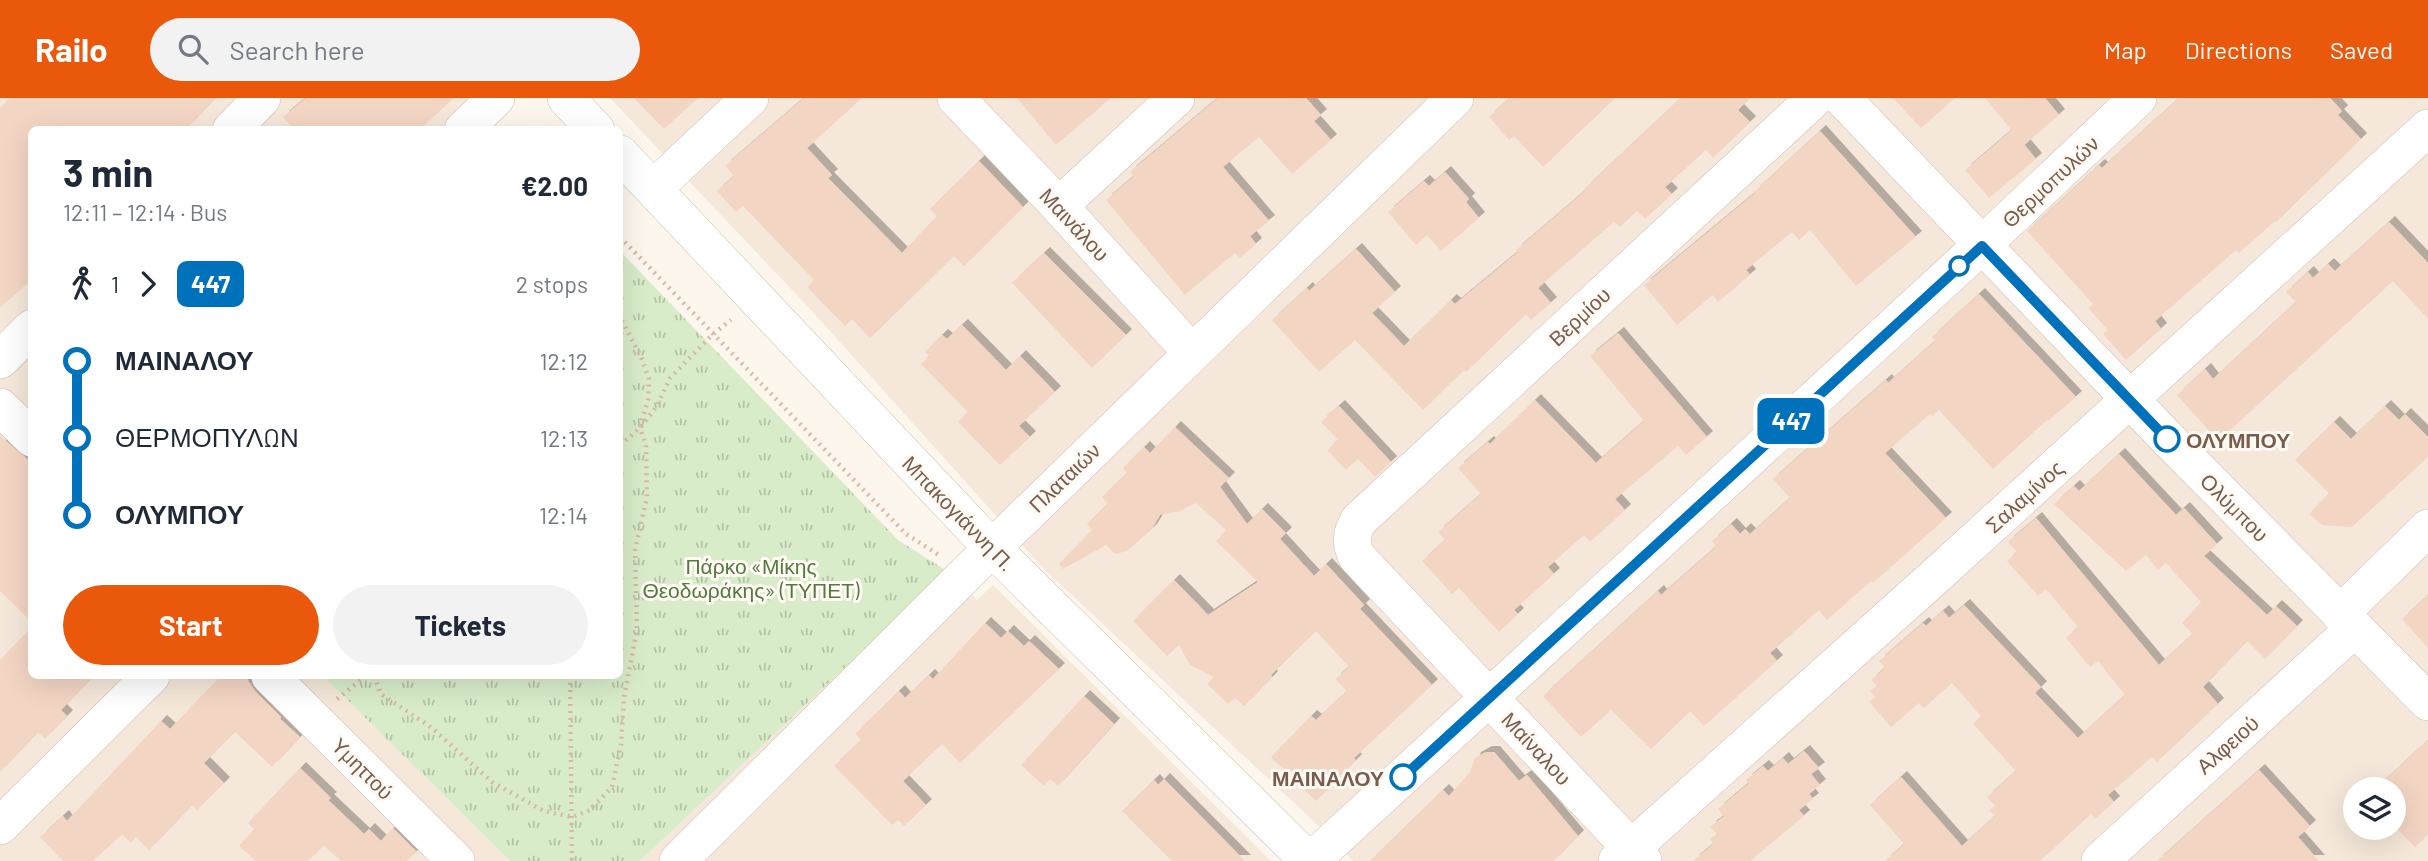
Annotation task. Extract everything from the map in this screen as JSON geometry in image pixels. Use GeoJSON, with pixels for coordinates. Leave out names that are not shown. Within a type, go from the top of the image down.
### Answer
{"type":"FeatureCollection","features":[{"type":"Feature","properties":{"kind":"street"},"geometry":{"type":"LineString","coordinates":[[235,126],[262,98]]}},
{"type":"Feature","properties":{"kind":"street"},"geometry":{"type":"LineString","coordinates":[[467,126],[496,98]]}},
{"type":"Feature","properties":{"kind":"street"},"geometry":{"type":"LineString","coordinates":[[566,98],[592,126]]}},
{"type":"Feature","properties":{"kind":"street"},"geometry":{"type":"LineString","coordinates":[[653,189],[750,98]]}},
{"type":"Feature","properties":{"kind":"street","name":"Μαινάλου"},"geometry":{"type":"LineString","coordinates":[[956,98],[1059,206],[1192,353]]}},
{"type":"Feature","properties":{"kind":"street"},"geometry":{"type":"LineString","coordinates":[[1059,206],[1176,98]]}},
{"type":"Feature","properties":{"kind":"street","name":"Πλαταιών"},"geometry":{"type":"LineString","coordinates":[[678,861],[992,548],[1455,98]]}},
{"type":"Feature","properties":{"kind":"street","name":"Βερμίου"},"geometry":{"type":"LineString","coordinates":[[1351,540],[1359,520],[1815,98]]}},
{"type":"Feature","properties":{"kind":"street","name":"Ολύμπου"},"geometry":{"type":"LineString","coordinates":[[1842,98],[2129,399],[2428,702]]}},
{"type":"Feature","properties":{"kind":"street","name":"Θερμοπυλών"},"geometry":{"type":"LineString","coordinates":[[1310,861],[1982,246],[2138,98]]}},
{"type":"Feature","properties":{"kind":"street","name":"Σαλαμίνος"},"geometry":{"type":"LineString","coordinates":[[1630,857],[2428,128]]}},
{"type":"Feature","properties":{"kind":"street","name":"Μπακογιάννη Π."},"geometry":{"type":"LineString","coordinates":[[623,157],[992,548],[1310,861]]}},
{"type":"Feature","properties":{"kind":"street"},"geometry":{"type":"LineString","coordinates":[[0,360],[28,332]]}},
{"type":"Feature","properties":{"kind":"street"},"geometry":{"type":"LineString","coordinates":[[0,407],[28,434]]}},
{"type":"Feature","properties":{"kind":"street","name":"Αλφειού"},"geometry":{"type":"LineString","coordinates":[[2100,861],[2348,621],[2428,528]]}},
{"type":"Feature","properties":{"kind":"street","name":"Μαίναλου"},"geometry":{"type":"LineString","coordinates":[[1351,540],[1357,557],[1490,698],[1630,857]]}},
{"type":"Feature","properties":{"kind":"street"},"geometry":{"type":"LineString","coordinates":[[0,826],[148,679]]}},
{"type":"Feature","properties":{"kind":"street","name":"Υμηττού"},"geometry":{"type":"LineString","coordinates":[[273,679],[456,861]]}},
{"type":"Feature","properties":{"kind":"path"},"geometry":{"type":"LineString","coordinates":[[623,442],[640,428],[657,407],[670,378],[689,357],[713,334],[757,300]]}},
{"type":"Feature","properties":{"kind":"path"},"geometry":{"type":"LineString","coordinates":[[375,679],[381,694],[432,728],[492,782],[544,811],[572,817],[590,810],[612,787],[621,745],[624,697],[637,630],[635,550],[647,497],[646,445],[640,428],[648,400],[649,379],[623,323]]}},
{"type":"Feature","properties":{"kind":"path"},"geometry":{"type":"LineString","coordinates":[[570,679],[572,861]]}},
{"type":"Feature","properties":{"kind":"shaded area"},"geometry":{"type":"Polygon","coordinates":[[[0,98],[483,98],[453,126],[28,126],[28,679],[326,679],[510,861],[0,861],[0,98]]]}},
{"type":"Feature","properties":{"kind":"shaded area"},"geometry":{"type":"Polygon","coordinates":[[[610,98],[2428,98],[2428,861],[1353,861],[1043,568],[812,311],[610,98]]]}},
{"type":"Feature","properties":{"kind":"shaded area"},"geometry":{"type":"Polygon","coordinates":[[[947,571],[977,600],[993,585],[1271,861],[640,861],[947,571]]]}},
{"type":"Feature","properties":{"kind":"green space","name":"Πάρκο «Μίκης Θεοδωράκης» (ΤΥΠΕΤ)"},"geometry":{"type":"Polygon","coordinates":[[[623,254],[898,540],[947,571],[640,861],[510,861],[326,679],[623,679],[623,254]]]}},
{"type":"Feature","properties":{"kind":"building"},"geometry":{"type":"Polygon","coordinates":[[[10,98],[216,98],[189,126],[28,126],[28,283],[0,308],[0,108],[10,98]]]}},
{"type":"Feature","properties":{"kind":"building"},"geometry":{"type":"Polygon","coordinates":[[[306,98],[454,98],[423,126],[291,126],[283,117],[306,98]]]}},
{"type":"Feature","properties":{"kind":"building"},"geometry":{"type":"Polygon","coordinates":[[[634,98],[698,98],[664,129],[634,98]]]}},
{"type":"Feature","properties":{"kind":"building"},"geometry":{"type":"Polygon","coordinates":[[[804,98],[862,98],[807,148],[832,175],[828,178],[902,253],[937,216],[930,209],[979,161],[1023,207],[964,266],[954,256],[870,338],[852,319],[845,326],[807,287],[814,280],[743,206],[736,212],[717,191],[734,176],[725,166],[804,98]]]}},
{"type":"Feature","properties":{"kind":"building"},"geometry":{"type":"Polygon","coordinates":[[[1017,98],[1111,98],[1056,145],[1017,98]]]}},
{"type":"Feature","properties":{"kind":"building"},"geometry":{"type":"Polygon","coordinates":[[[1218,98],[1306,98],[1321,115],[1314,121],[1331,140],[1292,174],[1259,137],[1223,167],[1269,221],[1250,236],[1256,244],[1240,258],[1235,253],[1185,295],[1106,200],[1134,176],[1130,172],[1218,98]]]}},
{"type":"Feature","properties":{"kind":"building"},"geometry":{"type":"Polygon","coordinates":[[[1510,98],[1615,98],[1543,167],[1514,136],[1509,140],[1489,117],[1510,98]]]}},
{"type":"Feature","properties":{"kind":"building"},"geometry":{"type":"Polygon","coordinates":[[[1681,98],[1750,98],[1738,110],[1750,122],[1713,158],[1706,150],[1665,187],[1672,194],[1645,219],[1637,211],[1620,227],[1614,222],[1548,279],[1538,288],[1551,303],[1531,320],[1526,314],[1423,410],[1355,340],[1319,372],[1272,320],[1356,249],[1395,292],[1372,313],[1404,346],[1451,300],[1455,304],[1518,252],[1516,250],[1585,191],[1584,189],[1681,98]]]}},
{"type":"Feature","properties":{"kind":"building"},"geometry":{"type":"Polygon","coordinates":[[[1893,98],[1955,98],[1921,128],[1893,98]]]}},
{"type":"Feature","properties":{"kind":"building"},"geometry":{"type":"Polygon","coordinates":[[[1985,98],[2045,98],[2059,115],[2024,145],[1985,98]]]}},
{"type":"Feature","properties":{"kind":"building"},"geometry":{"type":"Polygon","coordinates":[[[2179,98],[2330,98],[2342,111],[2338,115],[2361,139],[2276,222],[2239,253],[2236,250],[2155,321],[2161,329],[2126,360],[2103,334],[2108,330],[2088,308],[2093,304],[2027,231],[2099,165],[2102,168],[2179,98]]]}},
{"type":"Feature","properties":{"kind":"building"},"geometry":{"type":"Polygon","coordinates":[[[2012,130],[2036,159],[1989,198],[1965,170],[2012,130]]]}},
{"type":"Feature","properties":{"kind":"building"},"geometry":{"type":"Polygon","coordinates":[[[1820,131],[1916,237],[1856,286],[1810,230],[1799,240],[1792,232],[1746,270],[1750,275],[1718,302],[1713,295],[1677,325],[1644,285],[1755,193],[1820,131]]]}},
{"type":"Feature","properties":{"kind":"building"},"geometry":{"type":"Polygon","coordinates":[[[1445,172],[1469,199],[1466,202],[1479,218],[1441,251],[1427,235],[1416,245],[1388,212],[1424,181],[1429,186],[1445,172]]]}},
{"type":"Feature","properties":{"kind":"building"},"geometry":{"type":"Polygon","coordinates":[[[2389,222],[2428,263],[2428,319],[2393,281],[2218,441],[2177,395],[2205,369],[2213,379],[2296,302],[2286,292],[2308,272],[2313,278],[2328,264],[2335,271],[2389,222]]]}},
{"type":"Feature","properties":{"kind":"building"},"geometry":{"type":"Polygon","coordinates":[[[1044,253],[1126,335],[1092,368],[1012,283],[1044,253]]]}},
{"type":"Feature","properties":{"kind":"building"},"geometry":{"type":"Polygon","coordinates":[[[1979,294],[2076,397],[1993,469],[1939,410],[1932,416],[1930,414],[1885,453],[1946,518],[1827,620],[1819,610],[1770,653],[1777,661],[1704,726],[1690,711],[1651,749],[1611,710],[1581,737],[1543,696],[1658,591],[1661,595],[1716,547],[1712,541],[1731,524],[1740,534],[1745,529],[1750,534],[1790,498],[1773,479],[1935,341],[1932,337],[1979,294]]]}},
{"type":"Feature","properties":{"kind":"building"},"geometry":{"type":"Polygon","coordinates":[[[962,325],[1006,370],[1020,356],[1055,392],[1019,426],[1030,437],[1000,465],[958,422],[968,412],[921,364],[930,356],[925,352],[942,335],[947,339],[962,325]]]}},
{"type":"Feature","properties":{"kind":"building"},"geometry":{"type":"Polygon","coordinates":[[[1618,333],[1707,437],[1686,455],[1678,446],[1615,499],[1625,510],[1590,542],[1584,535],[1548,567],[1554,574],[1514,610],[1518,614],[1499,632],[1459,588],[1452,594],[1422,561],[1445,540],[1438,532],[1481,494],[1458,468],[1488,442],[1490,444],[1535,400],[1596,463],[1644,421],[1590,356],[1618,333]]]}},
{"type":"Feature","properties":{"kind":"building"},"geometry":{"type":"Polygon","coordinates":[[[1339,406],[1391,462],[1375,477],[1358,459],[1346,470],[1327,450],[1338,440],[1321,422],[1339,406]]]}},
{"type":"Feature","properties":{"kind":"building"},"geometry":{"type":"Polygon","coordinates":[[[2385,406],[2399,420],[2405,414],[2428,437],[2428,457],[2352,527],[2322,525],[2309,514],[2329,493],[2295,460],[2334,422],[2351,439],[2385,406]]]}},
{"type":"Feature","properties":{"kind":"building"},"geometry":{"type":"Polygon","coordinates":[[[1175,427],[1229,478],[1220,487],[1247,524],[1262,509],[1286,533],[1280,539],[1314,576],[1326,564],[1364,605],[1360,609],[1432,685],[1354,758],[1356,760],[1316,801],[1271,757],[1311,716],[1316,720],[1347,691],[1335,679],[1349,667],[1316,631],[1244,706],[1235,698],[1228,704],[1207,684],[1214,677],[1190,665],[1179,645],[1167,656],[1133,621],[1174,580],[1208,615],[1258,582],[1216,541],[1226,530],[1196,503],[1180,511],[1160,515],[1151,530],[1127,551],[1115,554],[1106,545],[1063,569],[1059,564],[1092,530],[1087,524],[1108,503],[1102,497],[1127,473],[1123,468],[1144,447],[1150,453],[1175,427]]]}},
{"type":"Feature","properties":{"kind":"building"},"geometry":{"type":"Polygon","coordinates":[[[0,436],[28,460],[28,618],[0,591],[0,436]]]}},
{"type":"Feature","properties":{"kind":"building"},"geometry":{"type":"Polygon","coordinates":[[[2119,454],[2176,515],[2184,508],[2217,544],[2204,556],[2267,615],[2276,606],[2297,626],[2265,659],[2247,641],[2203,687],[2218,704],[2157,762],[2152,757],[2108,795],[2114,802],[2095,819],[2091,814],[2040,861],[1885,861],[1904,844],[1870,805],[1901,777],[1962,846],[1995,816],[1989,810],[1995,806],[1987,797],[2016,771],[1973,724],[1981,716],[1952,683],[1924,708],[1919,703],[1891,727],[1869,702],[1875,697],[1870,691],[1877,686],[1871,680],[1885,668],[1879,661],[1923,623],[1926,626],[1943,611],[1949,618],[1964,605],[2041,687],[2035,693],[2078,738],[2125,695],[2098,661],[2090,667],[2066,638],[2078,627],[2046,589],[2038,596],[2007,561],[2017,552],[2008,542],[2036,518],[2159,665],[2193,634],[2182,623],[2201,602],[2166,563],[2158,570],[2146,555],[2126,571],[2054,504],[2074,486],[2079,491],[2119,454]]]}},
{"type":"Feature","properties":{"kind":"building"},"geometry":{"type":"Polygon","coordinates":[[[2428,595],[2428,648],[2402,619],[2428,595]]]}},
{"type":"Feature","properties":{"kind":"building"},"geometry":{"type":"Polygon","coordinates":[[[985,623],[1001,638],[1008,631],[1024,646],[1029,641],[1059,669],[960,763],[942,744],[903,781],[926,805],[904,826],[898,820],[892,825],[834,766],[861,740],[855,734],[899,691],[905,698],[929,675],[933,679],[985,623]]]}},
{"type":"Feature","properties":{"kind":"building"},"geometry":{"type":"Polygon","coordinates":[[[28,631],[28,679],[91,679],[61,710],[67,716],[45,739],[38,732],[0,772],[0,660],[28,631]]]}},
{"type":"Feature","properties":{"kind":"building"},"geometry":{"type":"Polygon","coordinates":[[[218,679],[247,679],[280,719],[300,737],[272,767],[235,732],[204,763],[224,783],[197,810],[192,805],[149,850],[136,837],[131,843],[122,834],[93,861],[63,861],[40,837],[63,816],[67,821],[161,721],[170,729],[218,679]]]}},
{"type":"Feature","properties":{"kind":"building"},"geometry":{"type":"Polygon","coordinates":[[[1084,696],[1114,724],[1058,786],[1050,779],[1044,786],[1021,765],[1084,696]]]}},
{"type":"Feature","properties":{"kind":"building"},"geometry":{"type":"Polygon","coordinates":[[[2428,740],[2428,834],[2415,847],[2406,838],[2406,777],[2388,777],[2428,740]]]}},
{"type":"Feature","properties":{"kind":"building"},"geometry":{"type":"Polygon","coordinates":[[[1804,751],[1819,768],[1811,774],[1820,785],[1809,794],[1813,799],[1799,810],[1804,816],[1750,861],[1693,861],[1713,844],[1710,839],[1717,834],[1710,827],[1724,816],[1718,809],[1749,783],[1746,780],[1763,766],[1768,771],[1783,758],[1788,764],[1804,751]]]}},
{"type":"Feature","properties":{"kind":"building"},"geometry":{"type":"Polygon","coordinates":[[[1486,752],[1494,752],[1519,781],[1527,775],[1578,836],[1554,861],[1370,861],[1443,790],[1449,796],[1470,772],[1475,758],[1486,752]]]}},
{"type":"Feature","properties":{"kind":"building"},"geometry":{"type":"Polygon","coordinates":[[[300,768],[331,798],[328,800],[364,834],[369,829],[381,841],[393,828],[416,851],[407,861],[341,861],[323,845],[308,861],[256,861],[239,846],[254,829],[248,823],[300,768]]]}},
{"type":"Feature","properties":{"kind":"building"},"geometry":{"type":"Polygon","coordinates":[[[2259,770],[2310,826],[2298,837],[2319,861],[2157,861],[2259,770]]]}},
{"type":"Feature","properties":{"kind":"building"},"geometry":{"type":"Polygon","coordinates":[[[1164,779],[1245,861],[1172,861],[1122,811],[1154,780],[1158,785],[1164,779]]]}},
{"type":"Feature","properties":{"kind":"bus line","name":"447"},"geometry":{"type":"LineString","coordinates":[[1403,777],[1982,246],[2167,439]]}},
{"type":"Feature","properties":{"kind":"place","name":"ΟΛΥΜΠΟΥ"},"geometry":{"type":"Point","coordinates":[2167,439]}},
{"type":"Feature","properties":{"kind":"place","name":"ΜΑΙΝΑΛΟΥ"},"geometry":{"type":"Point","coordinates":[1403,777]}}]}
